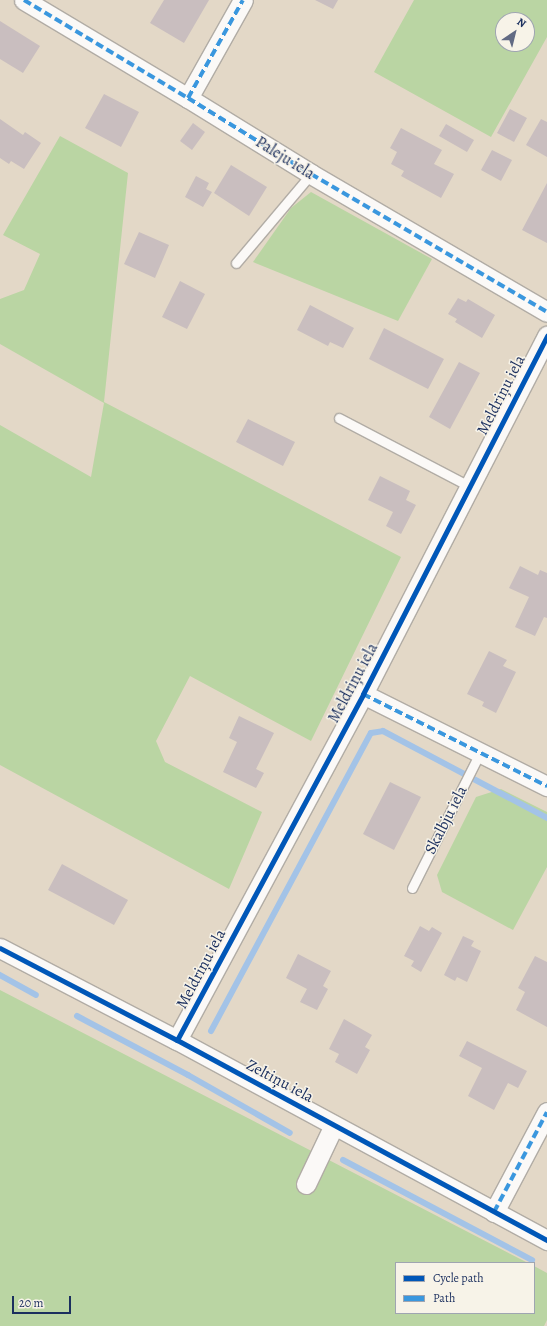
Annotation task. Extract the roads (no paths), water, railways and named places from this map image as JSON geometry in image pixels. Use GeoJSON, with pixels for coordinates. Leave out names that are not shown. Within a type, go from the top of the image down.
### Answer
{"type":"FeatureCollection","features":[{"type":"Feature","properties":{"kind":"street","name":"Paleju iela"},"geometry":{"type":"LineString","coordinates":[[24,0],[188,98],[311,174],[547,312]]}},
{"type":"Feature","properties":{"kind":"street"},"geometry":{"type":"LineString","coordinates":[[188,98],[244,0]]}},
{"type":"Feature","properties":{"kind":"street","name":"Meldriņu iela"},"geometry":{"type":"LineString","coordinates":[[177,1040],[363,694],[547,336]]}},
{"type":"Feature","properties":{"kind":"street"},"geometry":{"type":"LineString","coordinates":[[363,694],[547,786]]}},
{"type":"Feature","properties":{"kind":"street","name":"Zeltiņu iela"},"geometry":{"type":"LineString","coordinates":[[0,948],[177,1040],[547,1240]]}},
{"type":"Feature","properties":{"kind":"street"},"geometry":{"type":"LineString","coordinates":[[494,1212],[547,1112]]}},
{"type":"Feature","properties":{"kind":"street"},"geometry":{"type":"LineString","coordinates":[[306,1184],[334,1125]]}},
{"type":"Feature","properties":{"kind":"lane"},"geometry":{"type":"LineString","coordinates":[[236,263],[311,174]]}},
{"type":"Feature","properties":{"kind":"lane"},"geometry":{"type":"LineString","coordinates":[[340,418],[469,486]]}},
{"type":"Feature","properties":{"kind":"lane","name":"Skalbju iela"},"geometry":{"type":"LineString","coordinates":[[412,888],[480,753]]}},
{"type":"Feature","properties":{"kind":"waterway"},"geometry":{"type":"LineString","coordinates":[[211,1031],[371,733],[383,731],[547,818]]}},
{"type":"Feature","properties":{"kind":"waterway"},"geometry":{"type":"LineString","coordinates":[[0,975],[36,995]]}},
{"type":"Feature","properties":{"kind":"waterway"},"geometry":{"type":"LineString","coordinates":[[77,1016],[188,1075],[290,1133]]}},
{"type":"Feature","properties":{"kind":"waterway"},"geometry":{"type":"LineString","coordinates":[[343,1160],[532,1260]]}}]}
